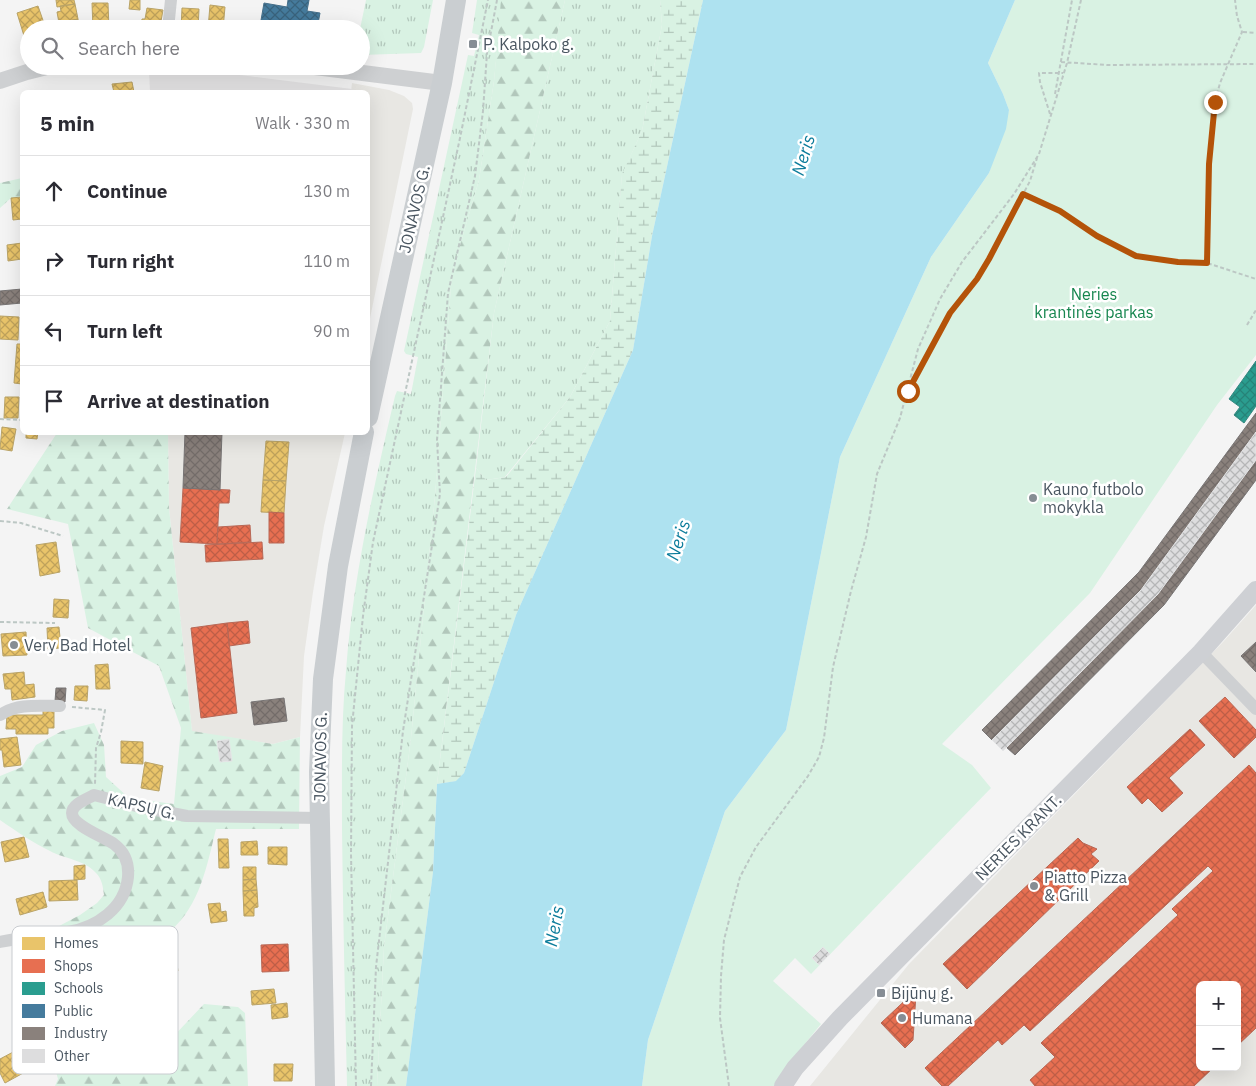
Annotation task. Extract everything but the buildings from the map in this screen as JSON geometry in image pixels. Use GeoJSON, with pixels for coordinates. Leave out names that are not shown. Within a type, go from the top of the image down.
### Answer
{"type":"FeatureCollection","features":[{"type":"Feature","properties":{"kind":"main road","name":"JONAVOS G."},"geometry":{"type":"LineString","coordinates":[[370,408],[442,83],[456,0]]}},
{"type":"Feature","properties":{"kind":"main road","name":"JONAVOS G."},"geometry":{"type":"LineString","coordinates":[[325,1086],[320,725],[328,635],[338,566],[363,435]]}},
{"type":"Feature","properties":{"kind":"main road","name":"NERIES KRANT."},"geometry":{"type":"LineString","coordinates":[[783,1086],[806,1054],[846,1012],[1201,652],[1256,590]]}},
{"type":"Feature","properties":{"kind":"street"},"geometry":{"type":"LineString","coordinates":[[169,20],[171,0]]}},
{"type":"Feature","properties":{"kind":"street"},"geometry":{"type":"LineString","coordinates":[[0,81],[20,74]]}},
{"type":"Feature","properties":{"kind":"street"},"geometry":{"type":"LineString","coordinates":[[370,74],[442,83]]}},
{"type":"Feature","properties":{"kind":"street"},"geometry":{"type":"LineString","coordinates":[[1201,652],[1256,709]]}},
{"type":"Feature","properties":{"kind":"street"},"geometry":{"type":"LineString","coordinates":[[0,715],[9,709],[20,706],[60,706]]}},
{"type":"Feature","properties":{"kind":"street","name":"KAPSŲ G."},"geometry":{"type":"LineString","coordinates":[[88,926],[107,916],[120,902],[127,884],[129,866],[124,855],[114,844],[77,823],[72,816],[72,811],[77,805],[94,794],[140,807],[188,816],[320,818]]}},
{"type":"Feature","properties":{"kind":"path"},"geometry":{"type":"LineString","coordinates":[[356,1086],[351,854],[352,726],[362,616],[373,542],[488,0]]}},
{"type":"Feature","properties":{"kind":"path"},"geometry":{"type":"LineString","coordinates":[[371,1086],[376,967],[403,731],[440,494],[437,440],[448,293],[475,176],[483,111],[487,53],[497,0]]}},
{"type":"Feature","properties":{"kind":"path"},"geometry":{"type":"LineString","coordinates":[[1054,104],[1072,0]]}},
{"type":"Feature","properties":{"kind":"path"},"geometry":{"type":"LineString","coordinates":[[908,391],[950,313],[977,279],[989,259],[1030,180],[1067,63],[1081,0]]}},
{"type":"Feature","properties":{"kind":"path"},"geometry":{"type":"LineString","coordinates":[[1207,263],[1211,140],[1220,83],[1242,32],[1235,0]]}},
{"type":"Feature","properties":{"kind":"path"},"geometry":{"type":"LineString","coordinates":[[1242,32],[1256,33]]}},
{"type":"Feature","properties":{"kind":"path"},"geometry":{"type":"LineString","coordinates":[[1061,62],[1107,65],[1256,64]]}},
{"type":"Feature","properties":{"kind":"path"},"geometry":{"type":"LineString","coordinates":[[1050,116],[1039,72],[1063,73]]}},
{"type":"Feature","properties":{"kind":"path"},"geometry":{"type":"LineString","coordinates":[[729,1086],[720,1018],[720,976],[724,940],[740,877],[756,846],[808,776],[819,756],[824,738],[833,667],[866,537],[877,474],[900,418],[918,349],[940,299],[962,262],[1014,194],[1039,154]]}},
{"type":"Feature","properties":{"kind":"path"},"geometry":{"type":"LineString","coordinates":[[1023,194],[1060,211],[1097,236],[1136,256],[1178,262],[1207,263],[1256,279]]}},
{"type":"Feature","properties":{"kind":"path"},"geometry":{"type":"LineString","coordinates":[[1247,325],[1256,310]]}},
{"type":"Feature","properties":{"kind":"path"},"geometry":{"type":"LineString","coordinates":[[0,419],[20,420]]}},
{"type":"Feature","properties":{"kind":"path"},"geometry":{"type":"LineString","coordinates":[[0,521],[21,523],[63,536]]}},
{"type":"Feature","properties":{"kind":"path"},"geometry":{"type":"LineString","coordinates":[[0,622],[55,624]]}},
{"type":"Feature","properties":{"kind":"path"},"geometry":{"type":"LineString","coordinates":[[60,706],[105,710],[96,748],[94,794]]}},
{"type":"Feature","properties":{"kind":"shaded area"},"geometry":{"type":"Polygon","coordinates":[[[149,75],[239,75],[352,89],[352,90],[150,90],[149,75]]]}},
{"type":"Feature","properties":{"kind":"shaded area"},"geometry":{"type":"Polygon","coordinates":[[[352,83],[389,90],[404,96],[412,103],[413,109],[370,318],[370,90],[351,90],[352,83]]]}},
{"type":"Feature","properties":{"kind":"shaded area"},"geometry":{"type":"Polygon","coordinates":[[[168,435],[345,435],[324,526],[313,592],[304,656],[300,737],[273,744],[192,732],[169,508],[168,435]]]}},
{"type":"Feature","properties":{"kind":"shaded area"},"geometry":{"type":"Polygon","coordinates":[[[1256,605],[1256,1086],[810,1086],[909,964],[1223,642],[1256,605]]]}},
{"type":"Feature","properties":{"kind":"green space"},"geometry":{"type":"Polygon","coordinates":[[[366,0],[433,0],[424,47],[421,53],[370,55],[370,20],[362,20],[366,0]]]}},
{"type":"Feature","properties":{"kind":"green space"},"geometry":{"type":"Polygon","coordinates":[[[477,0],[501,0],[501,8],[494,81],[479,180],[452,273],[435,496],[411,738],[384,947],[377,1086],[347,1086],[342,769],[344,691],[349,636],[365,532],[395,396],[397,391],[411,394],[418,357],[406,354],[404,351],[468,55],[474,56],[479,35],[472,33],[477,0]]]}},
{"type":"Feature","properties":{"kind":"green space"},"geometry":{"type":"Polygon","coordinates":[[[501,0],[565,0],[494,313],[437,784],[433,872],[406,1086],[377,1086],[384,947],[411,738],[435,496],[452,273],[479,180],[494,81],[501,0]]]}},
{"type":"Feature","properties":{"kind":"green space"},"geometry":{"type":"Polygon","coordinates":[[[565,0],[660,0],[662,25],[642,131],[622,175],[610,321],[570,397],[505,477],[486,480],[476,468],[494,313],[565,0]]]}},
{"type":"Feature","properties":{"kind":"green space"},"geometry":{"type":"Polygon","coordinates":[[[660,0],[703,0],[652,236],[633,350],[516,615],[464,773],[457,781],[437,784],[476,468],[486,480],[506,477],[570,397],[610,321],[622,174],[642,131],[662,25],[660,0]]]}},
{"type":"Feature","properties":{"kind":"green space","name":"Neries krantinės parkas"},"geometry":{"type":"Polygon","coordinates":[[[1015,0],[1256,0],[1256,355],[1217,405],[1090,593],[942,744],[972,765],[991,788],[811,974],[795,958],[773,981],[821,1024],[782,1072],[774,1086],[642,1086],[648,1040],[725,811],[786,730],[840,457],[931,257],[989,173],[1009,110],[988,63],[1015,0]]]}},
{"type":"Feature","properties":{"kind":"green space"},"geometry":{"type":"Polygon","coordinates":[[[20,178],[20,197],[11,198],[0,208],[0,183],[20,178]]]}},
{"type":"Feature","properties":{"kind":"green space"},"geometry":{"type":"Polygon","coordinates":[[[56,435],[168,435],[169,508],[192,731],[273,744],[300,737],[299,829],[216,829],[201,884],[189,910],[175,926],[59,926],[97,903],[104,895],[101,880],[98,875],[81,862],[44,848],[0,820],[0,776],[22,767],[36,745],[62,731],[94,723],[104,745],[106,777],[129,798],[174,804],[181,728],[159,666],[88,628],[68,524],[7,509],[56,435]]]}},
{"type":"Feature","properties":{"kind":"green space"},"geometry":{"type":"Polygon","coordinates":[[[204,1004],[238,1007],[245,1013],[248,1086],[55,1086],[58,1079],[57,1074],[178,1074],[178,1031],[204,1004]]]}},
{"type":"Feature","properties":{"kind":"water","name":"Neris"},"geometry":{"type":"Polygon","coordinates":[[[703,0],[1015,0],[988,63],[1009,110],[1006,129],[989,173],[931,257],[840,457],[786,730],[725,811],[648,1040],[642,1086],[406,1086],[433,872],[437,784],[456,781],[464,773],[516,615],[633,350],[652,236],[703,0]]]}},
{"type":"Feature","properties":{"kind":"place","name":"P. Kalpoko g."},"geometry":{"type":"Point","coordinates":[473,44]}},
{"type":"Feature","properties":{"kind":"place","name":"Kauno futbolo mokykla"},"geometry":{"type":"Point","coordinates":[1033,498]}},
{"type":"Feature","properties":{"kind":"place","name":"Very Bad Hotel"},"geometry":{"type":"Point","coordinates":[14,645]}},
{"type":"Feature","properties":{"kind":"place","name":"Piatto Pizza & Grill"},"geometry":{"type":"Point","coordinates":[1034,886]}},
{"type":"Feature","properties":{"kind":"place","name":"Bijūnų g."},"geometry":{"type":"Point","coordinates":[881,993]}},
{"type":"Feature","properties":{"kind":"place","name":"Humana"},"geometry":{"type":"Point","coordinates":[902,1018]}},
{"type":"Feature","properties":{"kind":"route"},"geometry":{"type":"LineString","coordinates":[[908,391],[950,313],[977,279],[989,259],[1023,194],[1060,211],[1097,236],[1136,256],[1178,262],[1207,263],[1209,164],[1215,102]]}}]}
